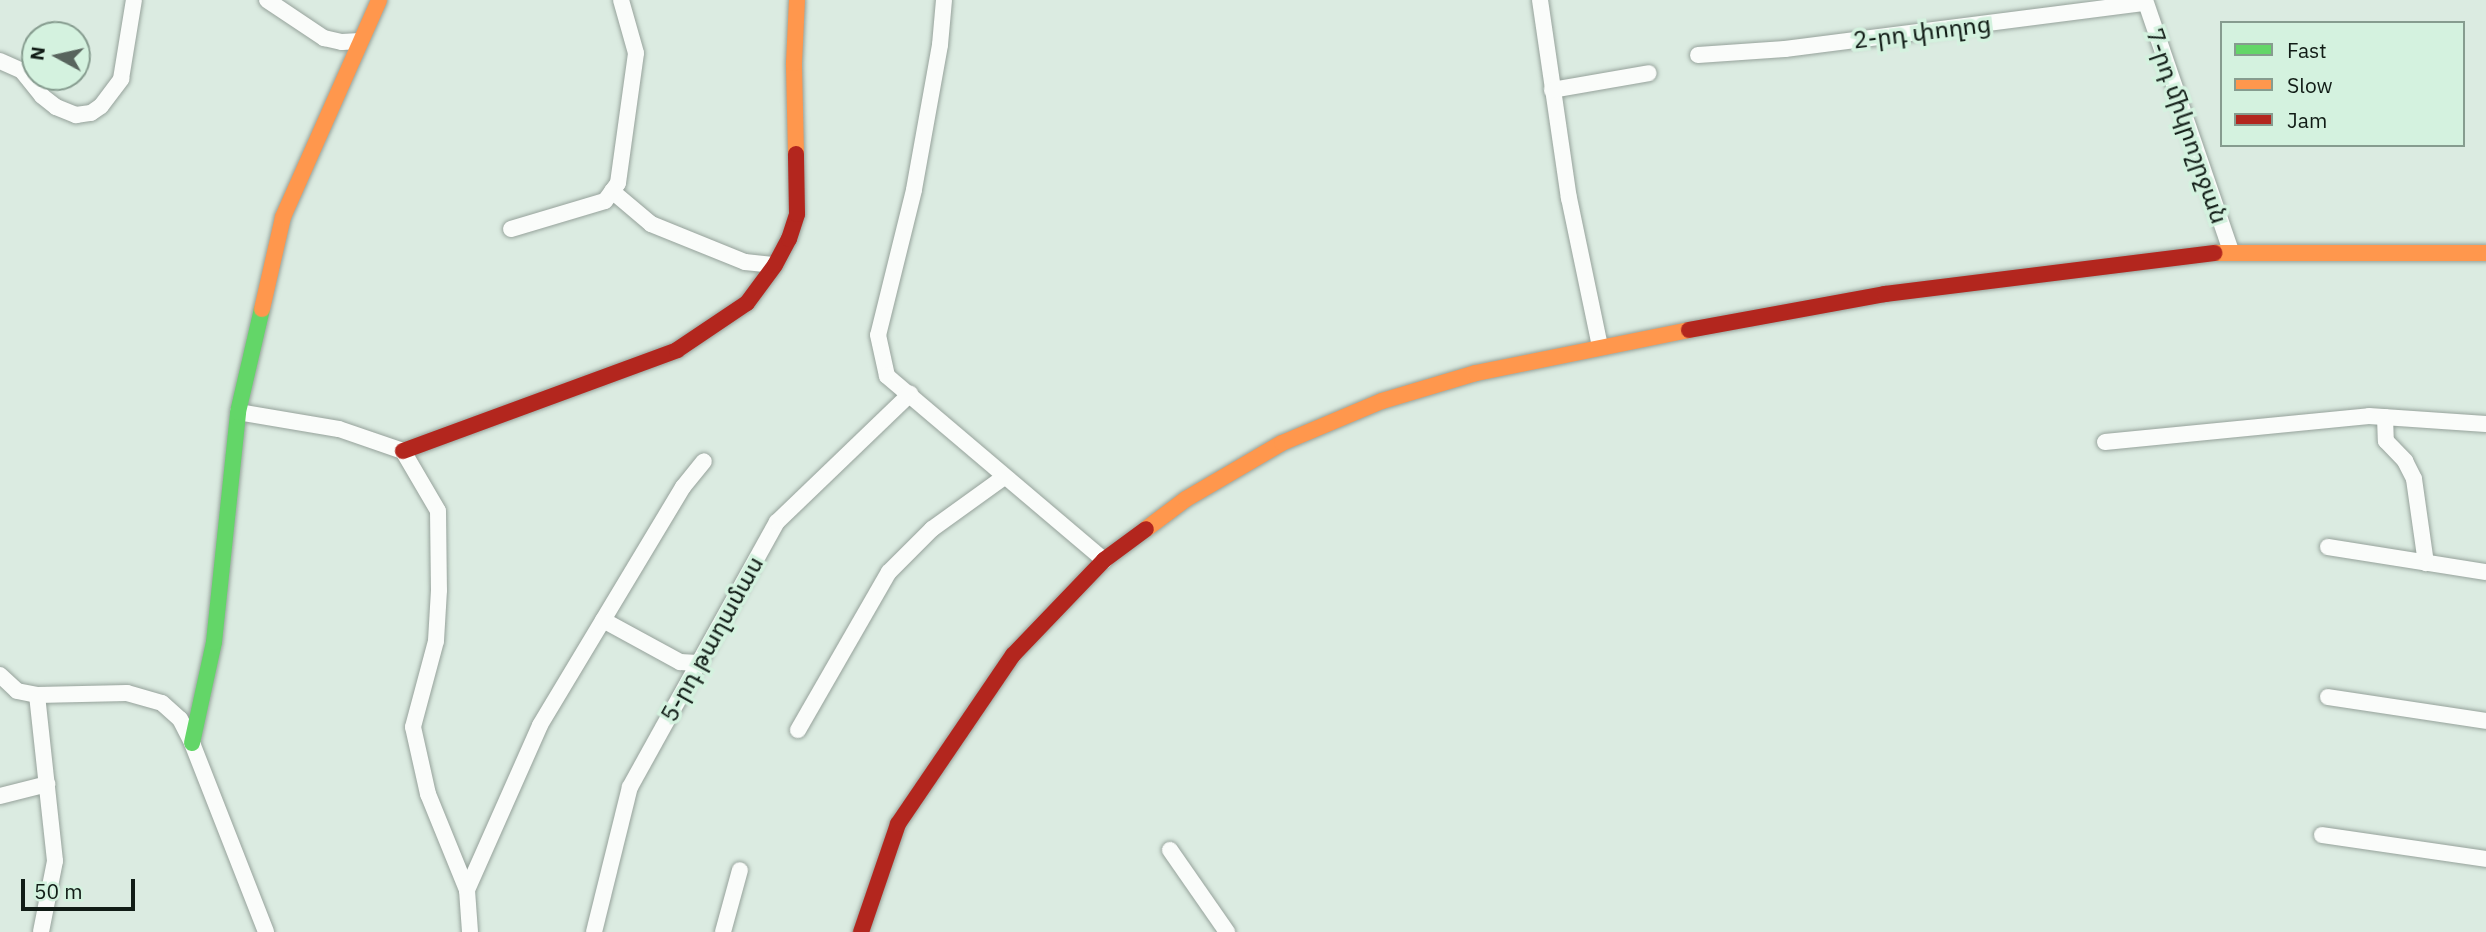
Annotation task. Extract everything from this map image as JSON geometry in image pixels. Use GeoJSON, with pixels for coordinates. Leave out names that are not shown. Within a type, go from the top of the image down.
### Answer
{"type":"FeatureCollection","features":[{"type":"Feature","properties":{"kind":"main road"},"geometry":{"type":"LineString","coordinates":[[192,743],[214,642],[238,412],[283,217],[379,0]]}},
{"type":"Feature","properties":{"kind":"main road"},"geometry":{"type":"LineString","coordinates":[[403,451],[677,350],[747,303],[775,265],[789,239],[797,214],[794,63],[797,0]]}},
{"type":"Feature","properties":{"kind":"main road"},"geometry":{"type":"LineString","coordinates":[[861,932],[898,824],[1013,655],[1104,560],[1186,499],[1282,443],[1382,401],[1476,373],[1600,346],[1885,294],[2231,251],[2486,253]]}},
{"type":"Feature","properties":{"kind":"street"},"geometry":{"type":"LineString","coordinates":[[0,61],[22,71],[50,103],[76,115],[91,113],[101,106],[121,79],[134,0]]}},
{"type":"Feature","properties":{"kind":"street"},"geometry":{"type":"LineString","coordinates":[[267,0],[324,38],[342,42],[360,41]]}},
{"type":"Feature","properties":{"kind":"street"},"geometry":{"type":"LineString","coordinates":[[511,229],[605,201],[618,183],[636,53],[621,0]]}},
{"type":"Feature","properties":{"kind":"street"},"geometry":{"type":"LineString","coordinates":[[944,0],[940,45],[914,190],[878,335],[887,376],[1104,560]]}},
{"type":"Feature","properties":{"kind":"street"},"geometry":{"type":"LineString","coordinates":[[1540,0],[1569,198],[1600,346]]}},
{"type":"Feature","properties":{"kind":"street","name":"2-րդ փողոց"},"geometry":{"type":"LineString","coordinates":[[1698,55],[1785,49],[2145,1]]}},
{"type":"Feature","properties":{"kind":"street","name":"7-րդ միկրոշրջան"},"geometry":{"type":"LineString","coordinates":[[2145,1],[2231,251]]}},
{"type":"Feature","properties":{"kind":"street"},"geometry":{"type":"LineString","coordinates":[[1552,90],[1649,73]]}},
{"type":"Feature","properties":{"kind":"street"},"geometry":{"type":"LineString","coordinates":[[612,191],[651,224],[745,262],[775,265]]}},
{"type":"Feature","properties":{"kind":"street","name":"5-րդ թաղամաս"},"geometry":{"type":"LineString","coordinates":[[594,932],[630,787],[777,522],[910,394]]}},
{"type":"Feature","properties":{"kind":"street"},"geometry":{"type":"LineString","coordinates":[[238,412],[339,429],[403,451],[438,511],[439,590],[436,641],[412,727],[428,794],[467,890],[470,932]]}},
{"type":"Feature","properties":{"kind":"street"},"geometry":{"type":"LineString","coordinates":[[2385,417],[2386,441],[2405,461],[2414,479],[2426,563]]}},
{"type":"Feature","properties":{"kind":"street"},"geometry":{"type":"LineString","coordinates":[[2105,442],[2385,417],[2486,424]]}},
{"type":"Feature","properties":{"kind":"street"},"geometry":{"type":"LineString","coordinates":[[467,890],[540,725],[683,487],[704,461]]}},
{"type":"Feature","properties":{"kind":"street"},"geometry":{"type":"LineString","coordinates":[[798,730],[889,572],[932,529],[1004,477]]}},
{"type":"Feature","properties":{"kind":"street"},"geometry":{"type":"LineString","coordinates":[[2328,547],[2486,572]]}},
{"type":"Feature","properties":{"kind":"street"},"geometry":{"type":"LineString","coordinates":[[603,620],[680,662],[698,663]]}},
{"type":"Feature","properties":{"kind":"street"},"geometry":{"type":"LineString","coordinates":[[0,675],[17,691],[37,695],[127,693],[162,703],[180,719],[192,743],[266,932]]}},
{"type":"Feature","properties":{"kind":"street"},"geometry":{"type":"LineString","coordinates":[[37,695],[55,861],[41,932]]}},
{"type":"Feature","properties":{"kind":"street"},"geometry":{"type":"LineString","coordinates":[[2328,697],[2486,721]]}},
{"type":"Feature","properties":{"kind":"street"},"geometry":{"type":"LineString","coordinates":[[0,796],[47,784]]}},
{"type":"Feature","properties":{"kind":"street"},"geometry":{"type":"LineString","coordinates":[[2322,835],[2486,859]]}},
{"type":"Feature","properties":{"kind":"street"},"geometry":{"type":"LineString","coordinates":[[1170,850],[1227,932]]}},
{"type":"Feature","properties":{"kind":"street"},"geometry":{"type":"LineString","coordinates":[[723,932],[740,870]]}},
{"type":"Feature","properties":{"kind":"traffic: fast"},"geometry":{"type":"LineString","coordinates":[[192,743],[214,642],[238,412],[262,309]]}},
{"type":"Feature","properties":{"kind":"traffic: slow"},"geometry":{"type":"LineString","coordinates":[[262,309],[283,217],[379,0]]}},
{"type":"Feature","properties":{"kind":"traffic: slow"},"geometry":{"type":"LineString","coordinates":[[796,154],[794,63],[797,0]]}},
{"type":"Feature","properties":{"kind":"traffic: slow"},"geometry":{"type":"LineString","coordinates":[[2214,253],[2486,253]]}},
{"type":"Feature","properties":{"kind":"traffic: slow"},"geometry":{"type":"LineString","coordinates":[[1146,529],[1186,499],[1282,443],[1382,401],[1476,373],[1689,330]]}},
{"type":"Feature","properties":{"kind":"traffic: jam"},"geometry":{"type":"LineString","coordinates":[[403,451],[677,350],[747,303],[775,265],[789,239],[797,214],[796,154]]}},
{"type":"Feature","properties":{"kind":"traffic: jam"},"geometry":{"type":"LineString","coordinates":[[1689,330],[1885,294],[2214,253]]}},
{"type":"Feature","properties":{"kind":"traffic: jam"},"geometry":{"type":"LineString","coordinates":[[861,932],[898,824],[1013,655],[1104,560],[1146,529]]}}]}
